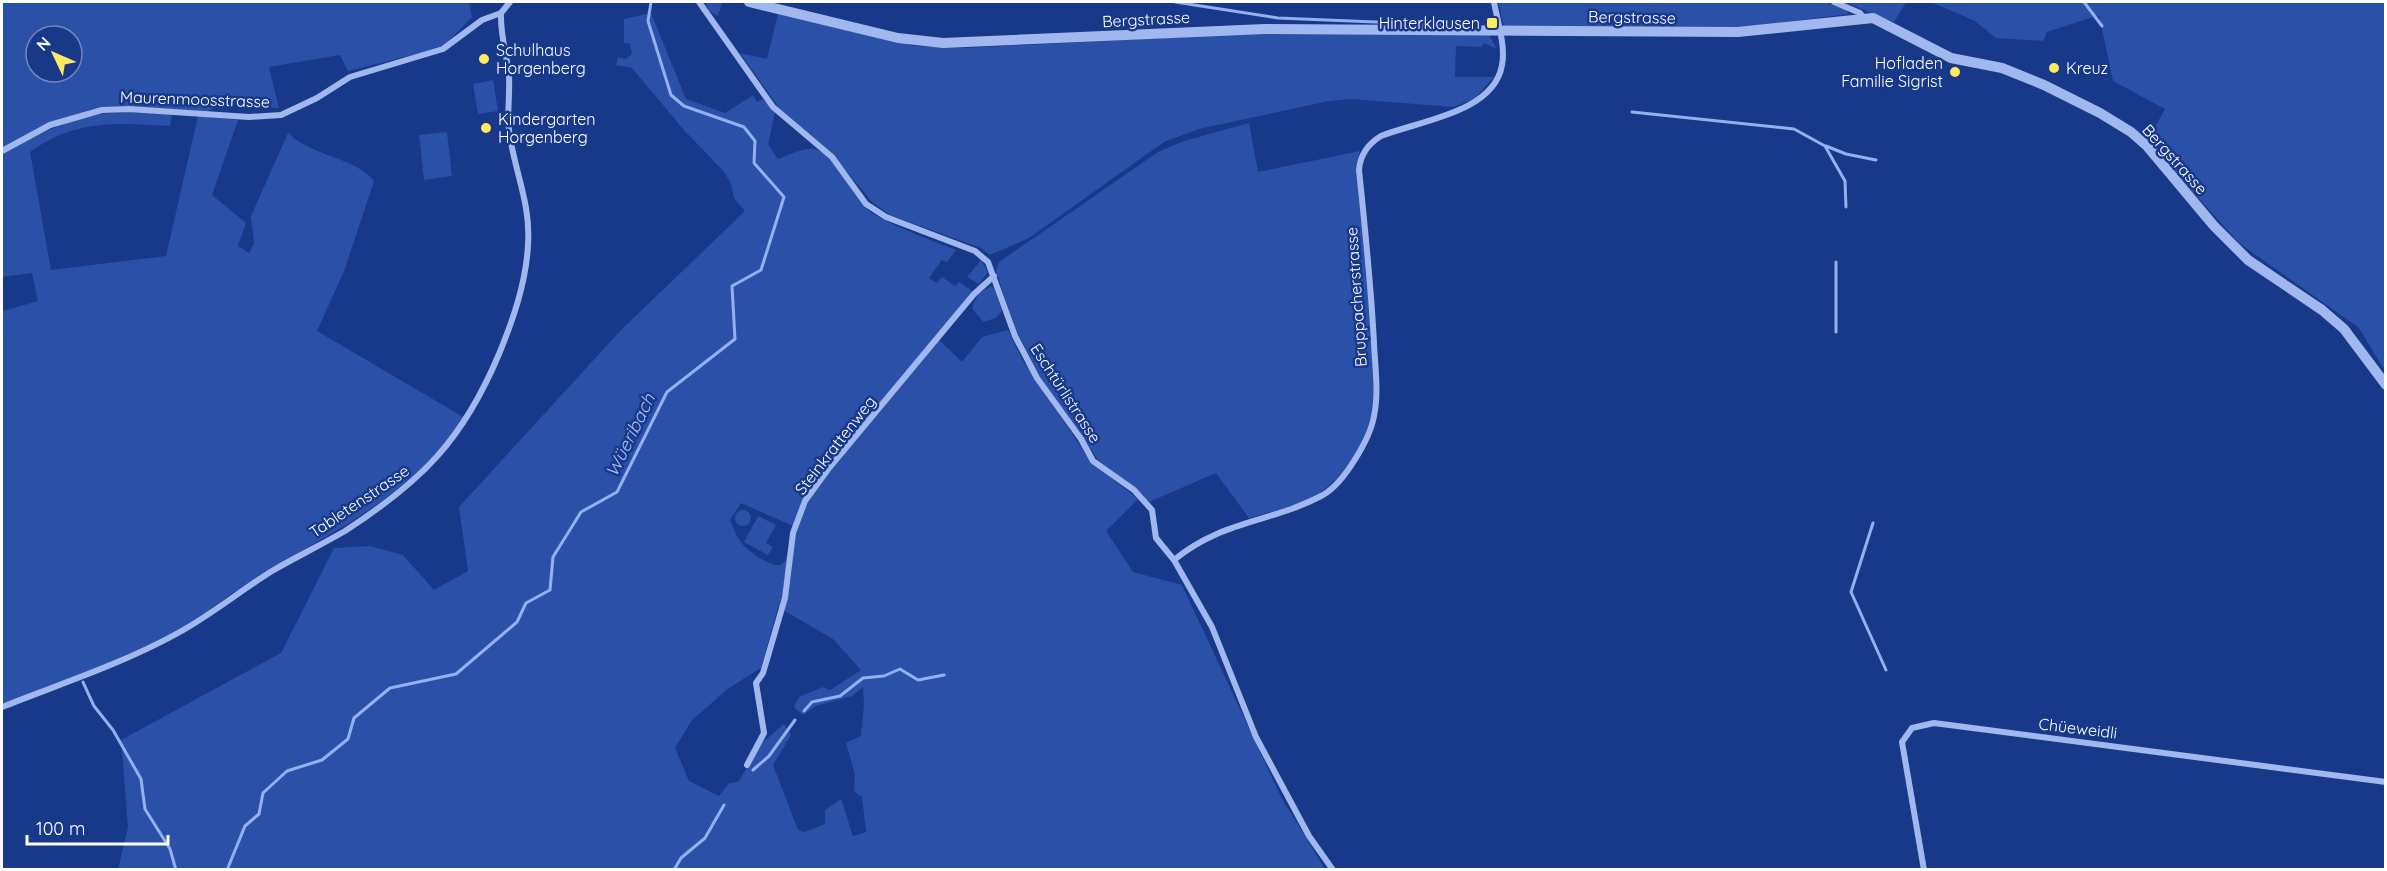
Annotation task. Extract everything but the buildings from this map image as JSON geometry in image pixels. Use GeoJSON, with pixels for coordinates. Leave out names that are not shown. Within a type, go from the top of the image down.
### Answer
{"type":"FeatureCollection","features":[{"type":"Feature","properties":{"kind":"street","name":"Maurenmoosstrasse"},"geometry":{"type":"LineString","coordinates":[[2,151],[50,125],[73,116],[102,110],[129,109],[249,117],[280,115],[317,98],[350,77],[443,49],[482,20],[501,13],[510,2]]}},
{"type":"Feature","properties":{"kind":"street","name":"Eschtürlistrasse"},"geometry":{"type":"LineString","coordinates":[[699,2],[773,107],[839,165],[866,204],[886,217],[975,251],[988,262],[1015,336],[1036,378],[1081,439],[1093,461],[1134,490],[1152,510],[1156,538],[1174,560],[1212,627],[1256,737],[1309,836],[1333,870]]}},
{"type":"Feature","properties":{"kind":"street","name":"Bergstrasse"},"geometry":{"type":"LineString","coordinates":[[749,2],[897,38],[943,43],[1265,29],[1738,32],[1864,18],[1887,23],[1951,58],[2013,71],[2084,104],[2131,132],[2147,146],[2214,226],[2248,260],[2334,319],[2385,385]]}},
{"type":"Feature","properties":{"kind":"street","name":"Bruppacherstrasse"},"geometry":{"type":"LineString","coordinates":[[1174,560],[1195,543],[1215,533],[1305,505],[1327,492],[1354,461],[1366,440],[1374,417],[1377,397],[1372,298],[1359,170],[1361,159],[1366,148],[1381,136],[1456,111],[1481,98],[1501,72],[1503,62],[1494,2]]}},
{"type":"Feature","properties":{"kind":"street"},"geometry":{"type":"LineString","coordinates":[[1834,2],[1860,13],[1864,18]]}},
{"type":"Feature","properties":{"kind":"street","name":"Tabletenstrasse"},"geometry":{"type":"LineString","coordinates":[[2,707],[133,655],[179,633],[272,572],[344,531],[405,489],[433,464],[459,433],[475,406],[507,334],[522,288],[528,247],[526,196],[518,175],[509,130],[509,75],[501,13]]}},
{"type":"Feature","properties":{"kind":"street","name":"Steinkrattenweg"},"geometry":{"type":"LineString","coordinates":[[747,765],[764,733],[756,683],[763,673],[785,598],[794,533],[805,501],[829,468],[960,311],[994,276]]}},
{"type":"Feature","properties":{"kind":"street","name":"Chüeweidli"},"geometry":{"type":"LineString","coordinates":[[1924,870],[1902,742],[1912,728],[1934,723],[2385,782]]}},
{"type":"Feature","properties":{"kind":"shaded area"},"geometry":{"type":"Polygon","coordinates":[[[2,2],[469,2],[472,17],[445,45],[421,53],[348,71],[340,55],[269,67],[279,108],[222,105],[206,112],[124,106],[92,109],[46,125],[2,148],[2,2]]]}},
{"type":"Feature","properties":{"kind":"shaded area"},"geometry":{"type":"Polygon","coordinates":[[[705,2],[722,2],[718,16],[709,11],[705,2]]]}},
{"type":"Feature","properties":{"kind":"shaded area"},"geometry":{"type":"Polygon","coordinates":[[[1498,2],[1825,2],[1847,10],[1848,14],[1747,27],[1504,26],[1498,2]]]}},
{"type":"Feature","properties":{"kind":"shaded area"},"geometry":{"type":"Polygon","coordinates":[[[1844,2],[1906,2],[1894,22],[1844,2]]]}},
{"type":"Feature","properties":{"kind":"shaded area"},"geometry":{"type":"Polygon","coordinates":[[[1931,2],[2385,2],[2385,371],[2359,328],[2239,243],[2147,141],[2165,109],[2113,81],[2099,15],[2047,32],[2043,41],[1996,38],[1975,21],[1931,2]]]}},
{"type":"Feature","properties":{"kind":"shaded area"},"geometry":{"type":"Polygon","coordinates":[[[651,13],[686,99],[725,113],[753,95],[757,102],[763,99],[775,113],[768,144],[778,159],[804,150],[818,150],[833,162],[862,203],[874,215],[956,250],[947,262],[942,260],[929,278],[937,283],[942,277],[955,286],[959,282],[972,291],[936,337],[962,362],[982,337],[1008,330],[1022,359],[1091,462],[1138,499],[1106,531],[1133,572],[1182,585],[1281,797],[1325,869],[118,870],[128,827],[121,740],[281,653],[334,548],[370,546],[403,555],[434,590],[468,571],[459,507],[621,330],[745,211],[734,198],[731,184],[725,173],[684,130],[632,68],[616,65],[618,57],[626,59],[632,54],[630,44],[624,43],[624,19],[651,13]],[[741,503],[730,520],[739,540],[759,558],[771,564],[781,565],[786,560],[793,526],[741,503]],[[778,607],[761,668],[729,688],[692,720],[675,748],[689,781],[719,796],[729,783],[738,782],[763,742],[784,724],[791,735],[773,765],[798,830],[805,832],[825,824],[825,810],[841,799],[853,836],[866,832],[862,797],[854,791],[855,774],[846,743],[861,736],[863,687],[852,696],[816,706],[803,715],[794,707],[799,697],[823,687],[830,690],[861,670],[833,639],[778,607]]]}},
{"type":"Feature","properties":{"kind":"shaded area"},"geometry":{"type":"Polygon","coordinates":[[[778,14],[914,46],[965,48],[1322,32],[1489,35],[1497,49],[1484,43],[1481,47],[1456,46],[1455,77],[1494,77],[1474,99],[1453,107],[1351,99],[1329,101],[1199,129],[1164,142],[1029,238],[990,255],[981,248],[890,215],[873,203],[832,154],[784,115],[740,53],[767,59],[778,14]]]}},
{"type":"Feature","properties":{"kind":"shaded area"},"geometry":{"type":"Polygon","coordinates":[[[493,80],[498,111],[478,114],[473,84],[493,80]]]}},
{"type":"Feature","properties":{"kind":"shaded area"},"geometry":{"type":"Polygon","coordinates":[[[114,112],[172,114],[170,126],[114,124],[80,128],[47,141],[30,152],[51,270],[166,256],[198,116],[238,120],[212,195],[246,223],[238,246],[249,253],[254,243],[251,216],[288,133],[309,147],[357,167],[374,181],[344,271],[317,331],[465,418],[444,445],[421,468],[374,507],[254,579],[178,630],[135,652],[2,704],[2,307],[3,311],[38,301],[32,273],[2,277],[2,153],[80,119],[114,112]]]}},
{"type":"Feature","properties":{"kind":"shaded area"},"geometry":{"type":"Polygon","coordinates":[[[1249,123],[1258,172],[1360,151],[1356,165],[1369,281],[1373,400],[1364,437],[1352,459],[1336,479],[1318,494],[1302,502],[1249,518],[1216,473],[1149,502],[1098,460],[1039,375],[1015,328],[996,271],[999,262],[1158,152],[1184,141],[1249,123]]]}},
{"type":"Feature","properties":{"kind":"shaded area"},"geometry":{"type":"Polygon","coordinates":[[[447,132],[452,176],[424,180],[419,135],[447,132]]]}},
{"type":"Feature","properties":{"kind":"shaded area"},"geometry":{"type":"Polygon","coordinates":[[[981,260],[988,272],[979,284],[967,277],[981,260]]]}},
{"type":"Feature","properties":{"kind":"shaded area"},"geometry":{"type":"Polygon","coordinates":[[[991,286],[995,290],[1002,311],[996,318],[983,322],[972,308],[978,294],[991,286]]]}},
{"type":"Feature","properties":{"kind":"shaded area"},"geometry":{"type":"Polygon","coordinates":[[[743,510],[751,518],[743,526],[735,518],[743,510]]]}},
{"type":"Feature","properties":{"kind":"shaded area"},"geometry":{"type":"Polygon","coordinates":[[[758,516],[776,525],[766,543],[773,547],[768,555],[744,542],[758,516]]]}},
{"type":"Feature","properties":{"kind":"waterway","name":"Wüeribach"},"geometry":{"type":"LineString","coordinates":[[227,870],[245,826],[259,814],[263,793],[287,771],[322,760],[348,739],[354,718],[390,688],[456,674],[517,622],[526,603],[550,590],[553,557],[581,512],[617,492],[667,392],[735,339],[732,286],[761,270],[784,197],[754,163],[755,141],[744,127],[684,106],[671,95],[648,21],[651,2]]}},
{"type":"Feature","properties":{"kind":"waterway"},"geometry":{"type":"LineString","coordinates":[[1175,2],[1278,18],[1449,25]]}},
{"type":"Feature","properties":{"kind":"waterway"},"geometry":{"type":"LineString","coordinates":[[2084,2],[2102,26]]}},
{"type":"Feature","properties":{"kind":"waterway"},"geometry":{"type":"LineString","coordinates":[[1632,112],[1794,129],[1825,146],[1845,181],[1846,207]]}},
{"type":"Feature","properties":{"kind":"waterway"},"geometry":{"type":"LineString","coordinates":[[1826,146],[1846,154],[1876,160]]}},
{"type":"Feature","properties":{"kind":"waterway"},"geometry":{"type":"LineString","coordinates":[[1836,262],[1836,332]]}},
{"type":"Feature","properties":{"kind":"waterway"},"geometry":{"type":"LineString","coordinates":[[1873,523],[1851,592],[1886,670]]}},
{"type":"Feature","properties":{"kind":"waterway"},"geometry":{"type":"LineString","coordinates":[[804,711],[812,702],[840,696],[863,678],[884,676],[900,669],[918,680],[944,675]]}},
{"type":"Feature","properties":{"kind":"waterway","name":"Wüeribach"},"geometry":{"type":"LineString","coordinates":[[83,682],[94,706],[113,730],[141,779],[145,809],[170,849],[176,870]]}},
{"type":"Feature","properties":{"kind":"waterway"},"geometry":{"type":"LineString","coordinates":[[753,770],[769,756],[795,720]]}},
{"type":"Feature","properties":{"kind":"waterway"},"geometry":{"type":"LineString","coordinates":[[674,870],[681,858],[705,838],[724,805]]}},
{"type":"Feature","properties":{"kind":"place","name":"Hinterklausen"},"geometry":{"type":"Point","coordinates":[1492,23]}},
{"type":"Feature","properties":{"kind":"place","name":"Schulhaus Horgenberg"},"geometry":{"type":"Point","coordinates":[484,59]}},
{"type":"Feature","properties":{"kind":"place","name":"Kreuz"},"geometry":{"type":"Point","coordinates":[2054,68]}},
{"type":"Feature","properties":{"kind":"place","name":"Hofladen Familie Sigrist"},"geometry":{"type":"Point","coordinates":[1955,72]}},
{"type":"Feature","properties":{"kind":"place","name":"Kindergarten Horgenberg"},"geometry":{"type":"Point","coordinates":[486,128]}}]}
